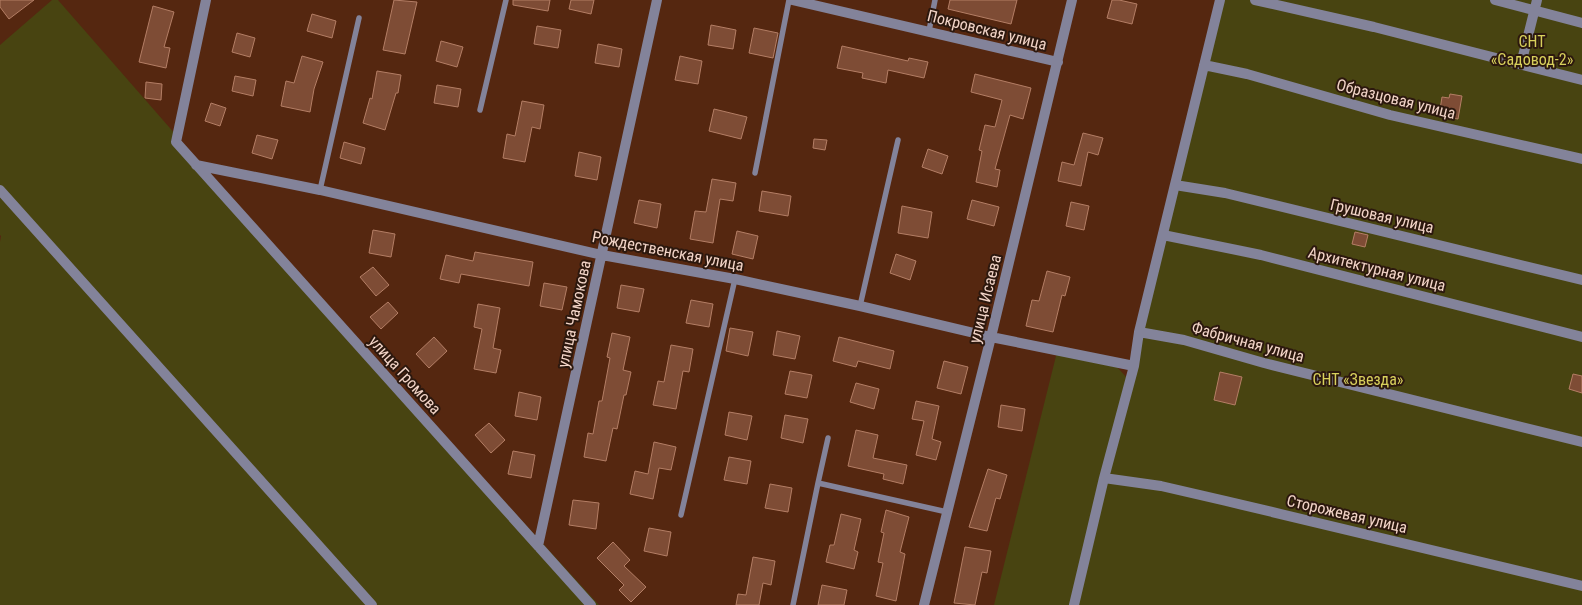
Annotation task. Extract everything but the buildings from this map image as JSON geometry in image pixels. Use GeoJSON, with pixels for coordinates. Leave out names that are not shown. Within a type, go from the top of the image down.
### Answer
{"type":"FeatureCollection","features":[{"type":"Feature","properties":{"kind":"street","name":"улица Громова"},"geometry":{"type":"LineString","coordinates":[[206,0],[176,142],[591,605]]}},
{"type":"Feature","properties":{"kind":"street","name":"улица Чамокова"},"geometry":{"type":"LineString","coordinates":[[538,546],[657,0]]}},
{"type":"Feature","properties":{"kind":"street","name":"Покровская улица"},"geometry":{"type":"LineString","coordinates":[[793,0],[1058,62]]}},
{"type":"Feature","properties":{"kind":"street","name":"улица Исаева"},"geometry":{"type":"LineString","coordinates":[[924,605],[1072,0]]}},
{"type":"Feature","properties":{"kind":"street"},"geometry":{"type":"LineString","coordinates":[[1074,605],[1104,478],[1134,366],[1139,332],[1220,0]]}},
{"type":"Feature","properties":{"kind":"street"},"geometry":{"type":"LineString","coordinates":[[1255,0],[1374,27],[1582,80]]}},
{"type":"Feature","properties":{"kind":"street"},"geometry":{"type":"LineString","coordinates":[[1495,0],[1582,23]]}},
{"type":"Feature","properties":{"kind":"street"},"geometry":{"type":"LineString","coordinates":[[1521,64],[1537,0]]}},
{"type":"Feature","properties":{"kind":"street","name":"Образцовая улица"},"geometry":{"type":"LineString","coordinates":[[1204,65],[1247,74],[1390,115],[1582,159]]}},
{"type":"Feature","properties":{"kind":"street","name":"Рождественская улица"},"geometry":{"type":"LineString","coordinates":[[196,165],[320,190],[602,255],[735,279],[991,337],[1134,366]]}},
{"type":"Feature","properties":{"kind":"street","name":"Грушовая улица"},"geometry":{"type":"LineString","coordinates":[[1175,185],[1225,193],[1582,280]]}},
{"type":"Feature","properties":{"kind":"street"},"geometry":{"type":"LineString","coordinates":[[0,190],[372,605]]}},
{"type":"Feature","properties":{"kind":"street","name":"Архитектурная улица"},"geometry":{"type":"LineString","coordinates":[[1163,235],[1261,255],[1582,336]]}},
{"type":"Feature","properties":{"kind":"street","name":"Фабричная улица"},"geometry":{"type":"LineString","coordinates":[[1139,332],[1184,340],[1301,372],[1582,442]]}},
{"type":"Feature","properties":{"kind":"street","name":"Сторожевая улица"},"geometry":{"type":"LineString","coordinates":[[1104,478],[1161,486],[1582,586]]}},
{"type":"Feature","properties":{"kind":"lane"},"geometry":{"type":"LineString","coordinates":[[480,110],[506,0]]}},
{"type":"Feature","properties":{"kind":"lane"},"geometry":{"type":"LineString","coordinates":[[754,172],[793,0]]}},
{"type":"Feature","properties":{"kind":"lane"},"geometry":{"type":"LineString","coordinates":[[929,31],[935,0]]}},
{"type":"Feature","properties":{"kind":"lane"},"geometry":{"type":"LineString","coordinates":[[320,190],[359,18]]}},
{"type":"Feature","properties":{"kind":"lane"},"geometry":{"type":"LineString","coordinates":[[860,306],[898,140]]}},
{"type":"Feature","properties":{"kind":"lane"},"geometry":{"type":"LineString","coordinates":[[682,515],[735,279]]}},
{"type":"Feature","properties":{"kind":"lane"},"geometry":{"type":"LineString","coordinates":[[793,605],[828,438]]}},
{"type":"Feature","properties":{"kind":"lane"},"geometry":{"type":"LineString","coordinates":[[818,483],[947,512]]}},
{"type":"Feature","properties":{"kind":"green space"},"geometry":{"type":"Polygon","coordinates":[[[52,0],[58,0],[323,303],[599,605],[0,605],[0,45],[52,0]]]}},
{"type":"Feature","properties":{"kind":"green space","name":"СНТ «Звезда»"},"geometry":{"type":"Polygon","coordinates":[[[1219,0],[1582,0],[1582,605],[994,605],[1057,352],[1117,367],[1128,379],[1219,0]]]}},
{"type":"Feature","properties":{"kind":"park label","name":"СНТ «Садовод-2»"},"geometry":{"type":"Point","coordinates":[1532,50]}}]}
